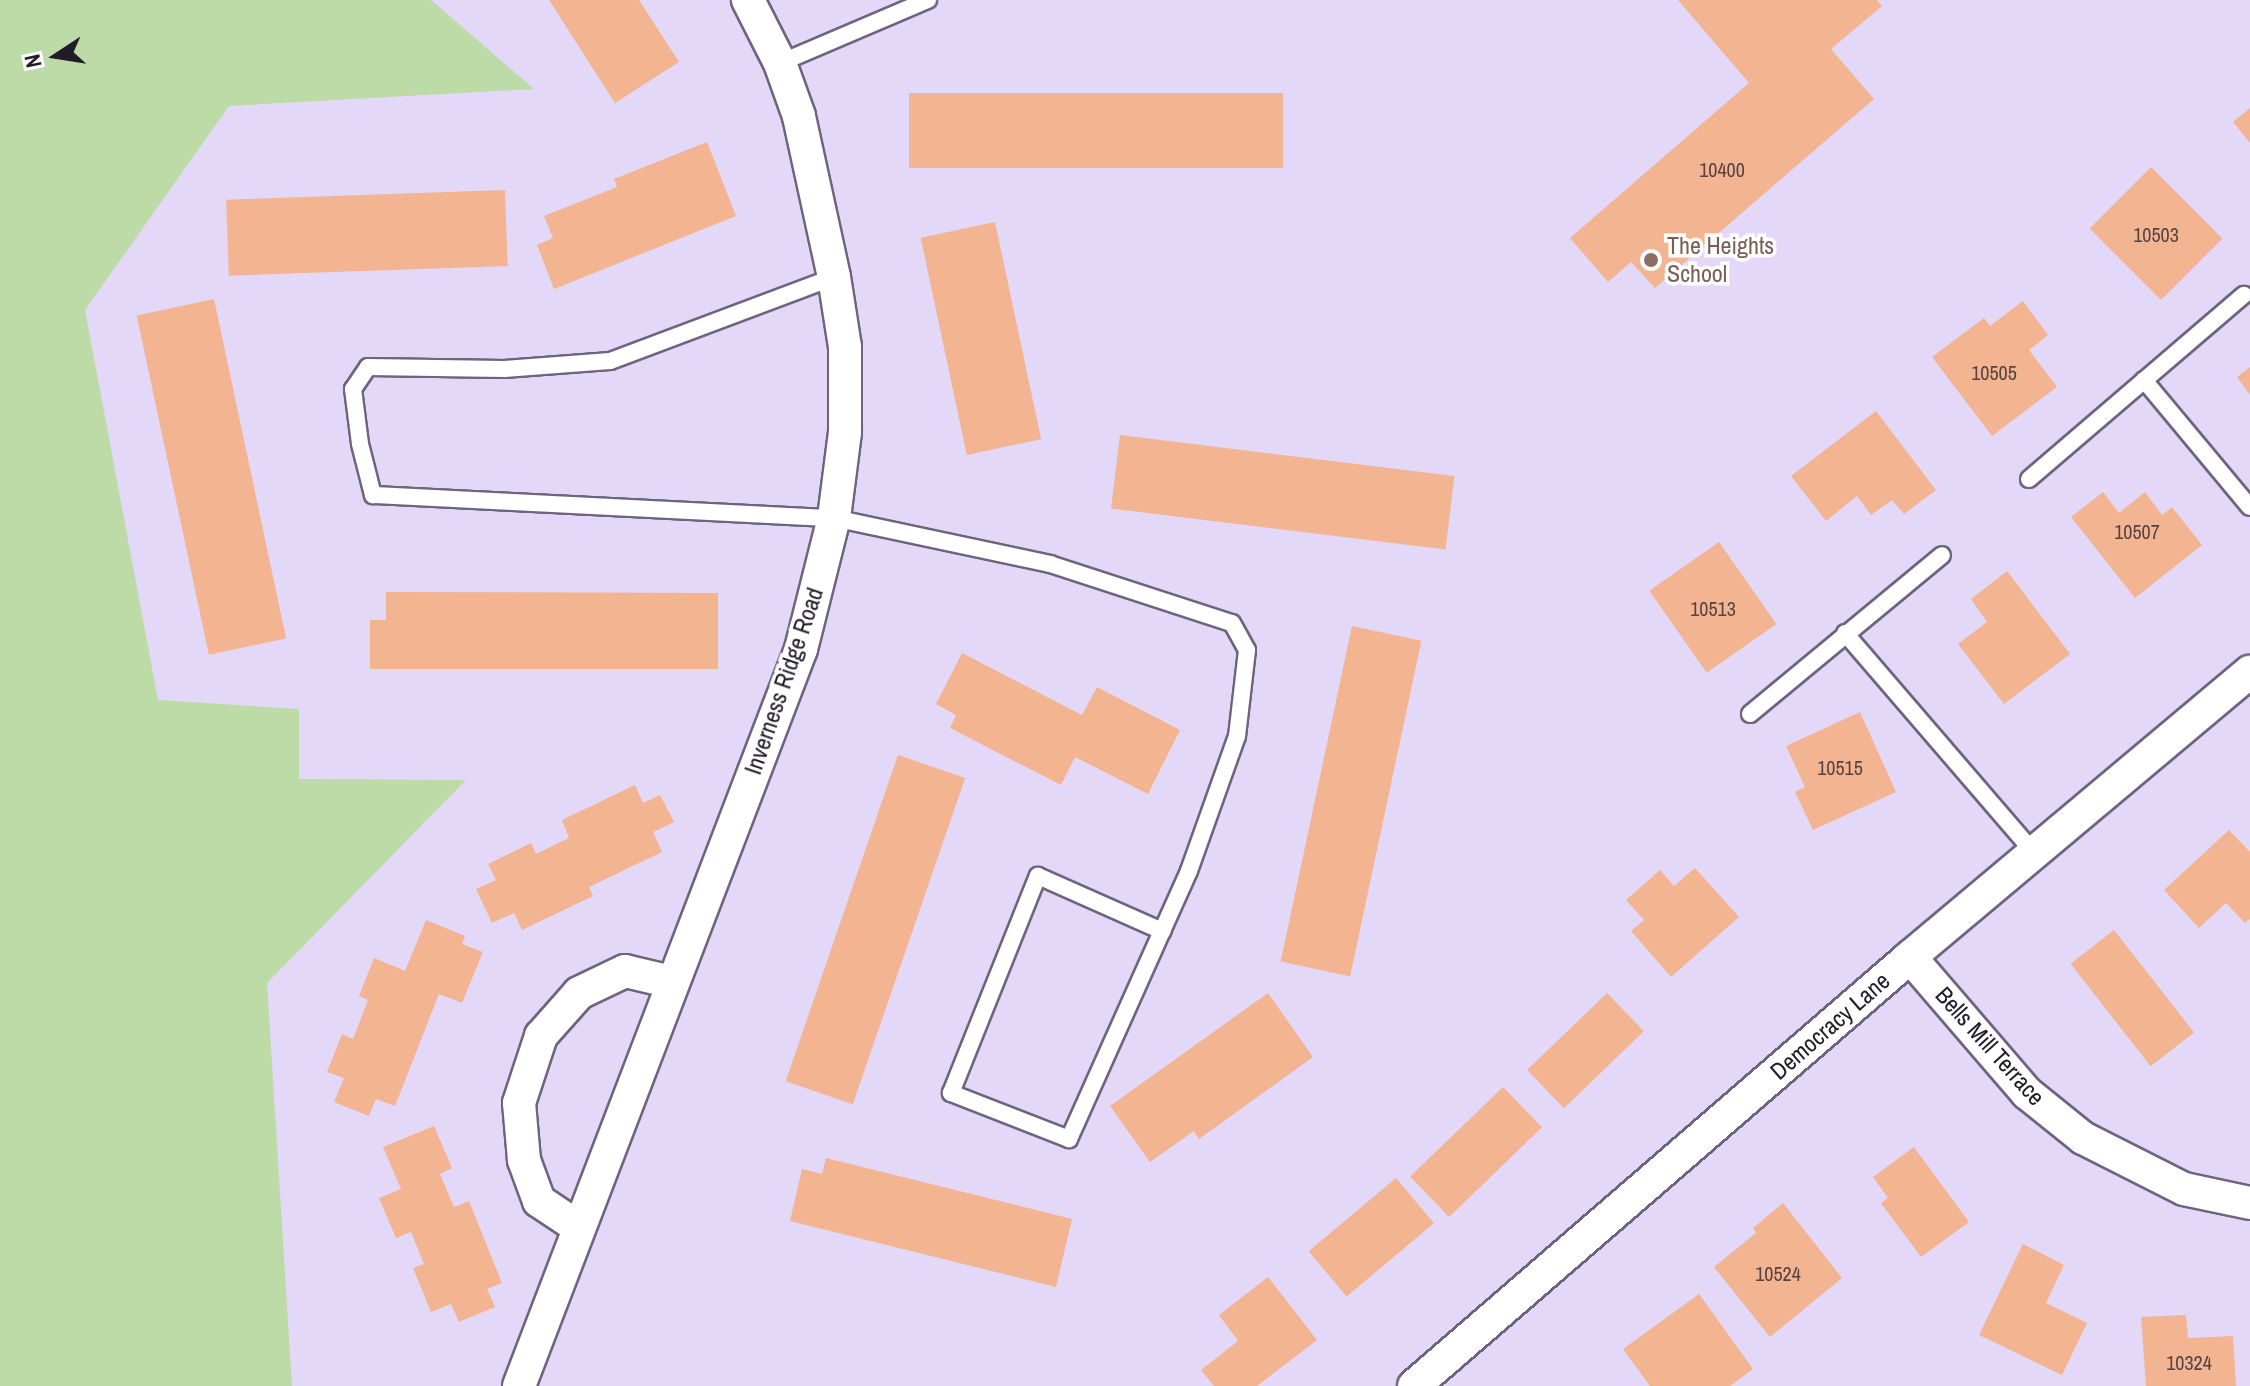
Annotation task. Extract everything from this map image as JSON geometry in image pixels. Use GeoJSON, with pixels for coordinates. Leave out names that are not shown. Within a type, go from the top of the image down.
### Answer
{"type":"FeatureCollection","features":[{"type":"Feature","properties":{"kind":"street","name":"Inverness Ridge Road"},"geometry":{"type":"LineString","coordinates":[[519,1386],[801,649],[834,518],[845,432],[845,347],[834,277],[799,116],[780,63],[748,0]]}},
{"type":"Feature","properties":{"kind":"street","name":"Democracy Lane"},"geometry":{"type":"LineString","coordinates":[[1414,1386],[1910,957],[2250,672]]}},
{"type":"Feature","properties":{"kind":"street","name":"Bells Mill Terrace"},"geometry":{"type":"LineString","coordinates":[[1910,957],[2027,1093],[2083,1138],[2184,1189],[2250,1203]]}},
{"type":"Feature","properties":{"kind":"street"},"geometry":{"type":"LineString","coordinates":[[578,1227],[539,1201],[524,1160],[519,1103],[541,1036],[579,993],[625,971],[672,982]]}},
{"type":"Feature","properties":{"kind":"lane"},"geometry":{"type":"LineString","coordinates":[[780,63],[928,0]]}},
{"type":"Feature","properties":{"kind":"lane"},"geometry":{"type":"LineString","coordinates":[[834,277],[610,361],[504,369],[368,367],[353,389],[360,444],[373,495],[834,518],[1050,564],[1232,623],[1247,650],[1237,736],[1189,871],[1069,1139],[951,1093],[1038,876],[1162,931]]}},
{"type":"Feature","properties":{"kind":"lane"},"geometry":{"type":"LineString","coordinates":[[2029,479],[2244,295]]}},
{"type":"Feature","properties":{"kind":"lane"},"geometry":{"type":"LineString","coordinates":[[2144,380],[2250,507]]}},
{"type":"Feature","properties":{"kind":"lane"},"geometry":{"type":"LineString","coordinates":[[1750,714],[1942,555]]}},
{"type":"Feature","properties":{"kind":"lane"},"geometry":{"type":"LineString","coordinates":[[1845,633],[2034,853]]}},
{"type":"Feature","properties":{"kind":"green space"},"geometry":{"type":"Polygon","coordinates":[[[0,0],[431,0],[534,89],[229,106],[85,310],[158,700],[299,709],[299,779],[466,780],[267,983],[292,1386],[0,1386],[0,0]]]}},
{"type":"Feature","properties":{"kind":"building"},"geometry":{"type":"Polygon","coordinates":[[[549,0],[639,0],[679,62],[615,103],[549,0]]]}},
{"type":"Feature","properties":{"kind":"building"},"geometry":{"type":"Polygon","coordinates":[[[1678,0],[1877,0],[1882,6],[1831,49],[1874,99],[1655,288],[1631,262],[1608,282],[1570,238],[1749,83],[1678,0]]]}},
{"type":"Feature","properties":{"kind":"building"},"geometry":{"type":"Polygon","coordinates":[[[909,93],[1283,93],[1283,168],[909,168],[909,93]]]}},
{"type":"Feature","properties":{"kind":"building"},"geometry":{"type":"Polygon","coordinates":[[[2250,108],[2250,143],[2233,122],[2250,108]]]}},
{"type":"Feature","properties":{"kind":"building"},"geometry":{"type":"Polygon","coordinates":[[[707,142],[736,216],[554,289],[537,245],[553,238],[544,216],[617,187],[614,179],[707,142]]]}},
{"type":"Feature","properties":{"kind":"building"},"geometry":{"type":"Polygon","coordinates":[[[2151,167],[2222,238],[2161,300],[2089,229],[2151,167]]]}},
{"type":"Feature","properties":{"kind":"building"},"geometry":{"type":"Polygon","coordinates":[[[505,190],[508,266],[229,276],[226,200],[505,190]]]}},
{"type":"Feature","properties":{"kind":"building"},"geometry":{"type":"Polygon","coordinates":[[[995,222],[1041,439],[967,455],[921,238],[995,222]]]}},
{"type":"Feature","properties":{"kind":"building"},"geometry":{"type":"Polygon","coordinates":[[[214,299],[286,638],[209,655],[137,315],[214,299]]]}},
{"type":"Feature","properties":{"kind":"building"},"geometry":{"type":"Polygon","coordinates":[[[2023,301],[2048,335],[2029,350],[2057,387],[1992,436],[1932,357],[1984,318],[1990,326],[2023,301]]]}},
{"type":"Feature","properties":{"kind":"building"},"geometry":{"type":"Polygon","coordinates":[[[2250,367],[2250,395],[2237,377],[2250,367]]]}},
{"type":"Feature","properties":{"kind":"building"},"geometry":{"type":"Polygon","coordinates":[[[1876,411],[1936,490],[1904,514],[1892,500],[1871,515],[1857,496],[1826,521],[1791,476],[1876,411]]]}},
{"type":"Feature","properties":{"kind":"building"},"geometry":{"type":"Polygon","coordinates":[[[1120,435],[1454,476],[1445,550],[1111,508],[1120,435]]]}},
{"type":"Feature","properties":{"kind":"building"},"geometry":{"type":"Polygon","coordinates":[[[2103,492],[2119,513],[2145,492],[2162,515],[2172,507],[2202,545],[2135,598],[2071,517],[2103,492]]]}},
{"type":"Feature","properties":{"kind":"building"},"geometry":{"type":"Polygon","coordinates":[[[1719,542],[1776,624],[1707,673],[1649,591],[1719,542]]]}},
{"type":"Feature","properties":{"kind":"building"},"geometry":{"type":"Polygon","coordinates":[[[2007,571],[2070,654],[2004,704],[1958,644],[1987,622],[1971,599],[2007,571]]]}},
{"type":"Feature","properties":{"kind":"building"},"geometry":{"type":"Polygon","coordinates":[[[386,592],[718,593],[718,669],[370,669],[370,620],[386,620],[386,592]]]}},
{"type":"Feature","properties":{"kind":"building"},"geometry":{"type":"Polygon","coordinates":[[[1352,626],[1421,641],[1350,976],[1281,962],[1352,626]]]}},
{"type":"Feature","properties":{"kind":"building"},"geometry":{"type":"Polygon","coordinates":[[[962,653],[1082,715],[1097,687],[1180,730],[1148,794],[1075,757],[1061,785],[950,728],[956,715],[936,704],[962,653]]]}},
{"type":"Feature","properties":{"kind":"building"},"geometry":{"type":"Polygon","coordinates":[[[1860,712],[1896,792],[1813,830],[1795,792],[1805,787],[1786,746],[1860,712]]]}},
{"type":"Feature","properties":{"kind":"building"},"geometry":{"type":"Polygon","coordinates":[[[898,755],[965,778],[853,1104],[786,1081],[898,755]]]}},
{"type":"Feature","properties":{"kind":"building"},"geometry":{"type":"Polygon","coordinates":[[[635,785],[643,803],[660,795],[674,822],[653,832],[662,852],[589,887],[593,896],[522,930],[514,913],[492,923],[476,889],[496,880],[488,864],[531,843],[536,854],[569,838],[562,820],[635,785]]]}},
{"type":"Feature","properties":{"kind":"building"},"geometry":{"type":"Polygon","coordinates":[[[2229,830],[2250,852],[2250,919],[2245,923],[2226,903],[2199,928],[2164,890],[2229,830]]]}},
{"type":"Feature","properties":{"kind":"building"},"geometry":{"type":"Polygon","coordinates":[[[1695,868],[1739,917],[1671,977],[1631,931],[1644,920],[1626,900],[1660,870],[1674,886],[1695,868]]]}},
{"type":"Feature","properties":{"kind":"building"},"geometry":{"type":"Polygon","coordinates":[[[426,920],[465,936],[462,944],[483,952],[462,1003],[439,994],[395,1106],[376,1099],[369,1116],[334,1102],[344,1078],[327,1072],[342,1034],[353,1039],[368,1000],[359,996],[374,958],[405,971],[426,920]]]}},
{"type":"Feature","properties":{"kind":"building"},"geometry":{"type":"Polygon","coordinates":[[[2114,930],[2194,1032],[2151,1066],[2071,964],[2114,930]]]}},
{"type":"Feature","properties":{"kind":"building"},"geometry":{"type":"Polygon","coordinates":[[[1268,993],[1313,1057],[1199,1139],[1194,1131],[1150,1162],[1110,1106],[1268,993]]]}},
{"type":"Feature","properties":{"kind":"building"},"geometry":{"type":"Polygon","coordinates":[[[1607,993],[1644,1031],[1564,1108],[1527,1070],[1607,993]]]}},
{"type":"Feature","properties":{"kind":"building"},"geometry":{"type":"Polygon","coordinates":[[[1503,1087],[1542,1127],[1449,1217],[1410,1177],[1503,1087]]]}},
{"type":"Feature","properties":{"kind":"building"},"geometry":{"type":"Polygon","coordinates":[[[434,1126],[452,1168],[440,1174],[454,1207],[469,1201],[502,1283],[487,1289],[495,1307],[459,1322],[451,1304],[431,1312],[413,1268],[424,1264],[411,1232],[396,1238],[379,1198],[401,1189],[383,1147],[434,1126]]]}},
{"type":"Feature","properties":{"kind":"building"},"geometry":{"type":"Polygon","coordinates":[[[1914,1147],[1969,1222],[1921,1257],[1881,1203],[1888,1198],[1873,1177],[1914,1147]]]}},
{"type":"Feature","properties":{"kind":"building"},"geometry":{"type":"Polygon","coordinates":[[[826,1158],[1072,1219],[1056,1287],[790,1221],[802,1169],[822,1174],[826,1158]]]}},
{"type":"Feature","properties":{"kind":"building"},"geometry":{"type":"Polygon","coordinates":[[[1396,1178],[1434,1223],[1347,1296],[1309,1251],[1396,1178]]]}},
{"type":"Feature","properties":{"kind":"building"},"geometry":{"type":"Polygon","coordinates":[[[1783,1203],[1842,1278],[1770,1337],[1714,1267],[1756,1233],[1753,1228],[1783,1203]]]}},
{"type":"Feature","properties":{"kind":"building"},"geometry":{"type":"Polygon","coordinates":[[[2023,1244],[2064,1265],[2046,1303],[2087,1323],[2062,1375],[1979,1335],[2023,1244]]]}},
{"type":"Feature","properties":{"kind":"building"},"geometry":{"type":"Polygon","coordinates":[[[1268,1277],[1317,1340],[1257,1386],[1214,1386],[1201,1370],[1238,1341],[1219,1315],[1268,1277]]]}},
{"type":"Feature","properties":{"kind":"building"},"geometry":{"type":"Polygon","coordinates":[[[1699,1294],[1753,1369],[1730,1386],[1650,1386],[1623,1349],[1699,1294]]]}},
{"type":"Feature","properties":{"kind":"building"},"geometry":{"type":"Polygon","coordinates":[[[2186,1315],[2188,1338],[2233,1336],[2236,1386],[2146,1386],[2141,1317],[2186,1315]]]}},
{"type":"Feature","properties":{"kind":"place","name":"The Heights School"},"geometry":{"type":"Point","coordinates":[1651,260]}}]}
